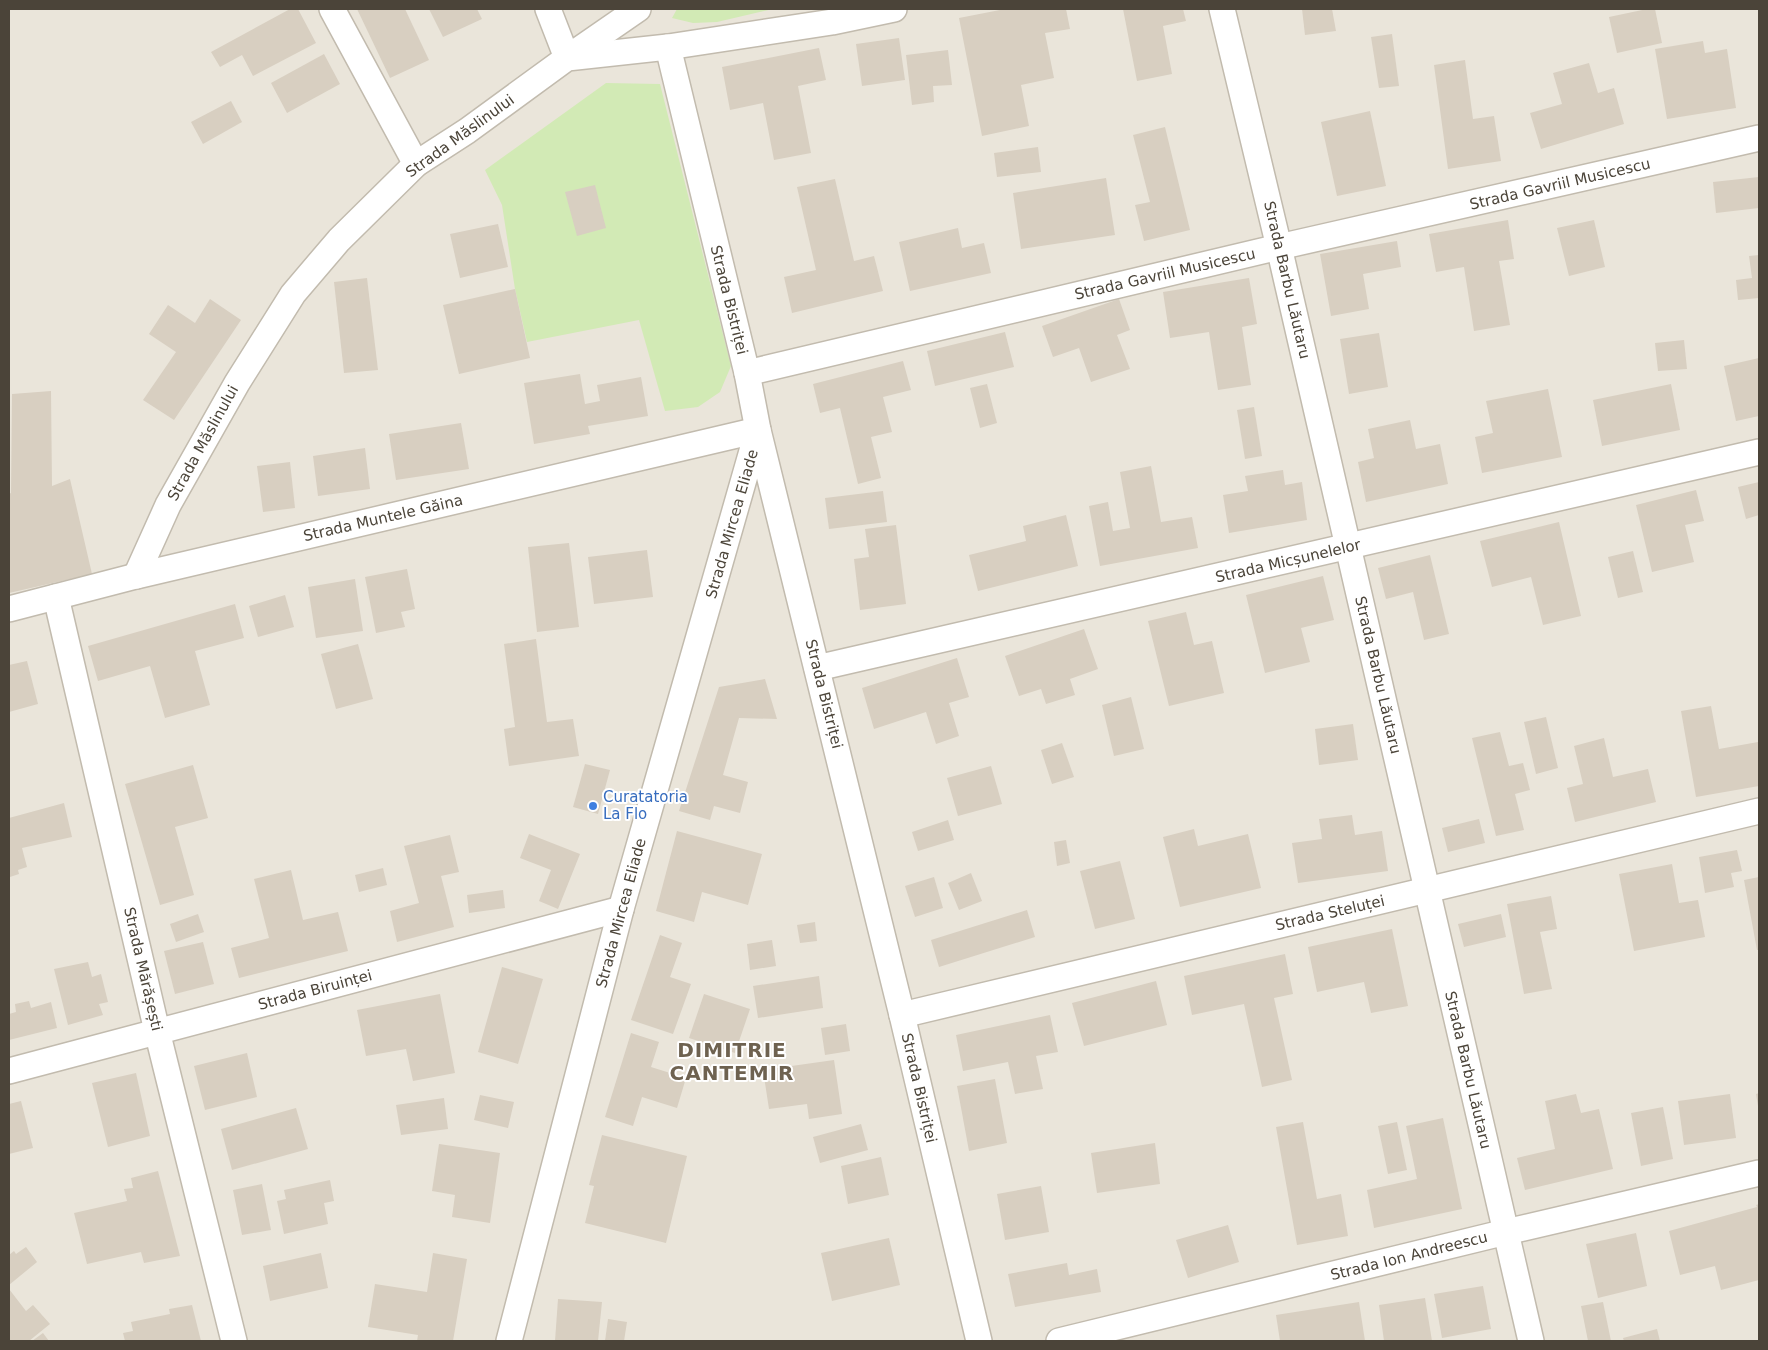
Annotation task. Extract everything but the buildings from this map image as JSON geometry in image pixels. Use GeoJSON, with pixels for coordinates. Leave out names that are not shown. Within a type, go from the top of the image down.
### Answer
{"type":"FeatureCollection","features":[{"type":"Feature","properties":{"kind":"street"},"geometry":{"type":"LineString","coordinates":[[332,9],[416,164]]}},
{"type":"Feature","properties":{"kind":"street"},"geometry":{"type":"LineString","coordinates":[[548,9],[567,58],[638,9]]}},
{"type":"Feature","properties":{"kind":"street","name":"Strada Măslinului"},"geometry":{"type":"LineString","coordinates":[[136,576],[168,505],[236,383],[293,294],[339,240],[416,164],[467,131],[567,58],[668,47],[830,16],[894,9]]}},
{"type":"Feature","properties":{"kind":"street","name":"Strada Barbu Lăutaru"},"geometry":{"type":"LineString","coordinates":[[1222,9],[1280,247],[1426,890],[1532,1341]]}},
{"type":"Feature","properties":{"kind":"street","name":"Strada Bistriței"},"geometry":{"type":"LineString","coordinates":[[668,47],[747,373],[758,430],[902,1015],[979,1341]]}},
{"type":"Feature","properties":{"kind":"street","name":"Strada Gavriil Musicescu"},"geometry":{"type":"LineString","coordinates":[[747,373],[1280,247],[1759,138]]}},
{"type":"Feature","properties":{"kind":"street","name":"Strada Muntele Găina"},"geometry":{"type":"LineString","coordinates":[[9,609],[136,576],[758,430]]}},
{"type":"Feature","properties":{"kind":"street","name":"Strada Mircea Eliade"},"geometry":{"type":"LineString","coordinates":[[509,1341],[620,909],[758,430]]}},
{"type":"Feature","properties":{"kind":"street","name":"Strada Micșunelelor"},"geometry":{"type":"LineString","coordinates":[[817,668],[1759,452]]}},
{"type":"Feature","properties":{"kind":"street","name":"Strada Mărășești"},"geometry":{"type":"LineString","coordinates":[[56,596],[158,1031],[234,1341]]}},
{"type":"Feature","properties":{"kind":"street","name":"Strada Steluței"},"geometry":{"type":"LineString","coordinates":[[902,1015],[1759,811]]}},
{"type":"Feature","properties":{"kind":"street","name":"Strada Biruinței"},"geometry":{"type":"LineString","coordinates":[[9,1071],[620,909]]}},
{"type":"Feature","properties":{"kind":"street","name":"Strada Ion Andreescu"},"geometry":{"type":"LineString","coordinates":[[1059,1341],[1506,1232],[1759,1174]]}},
{"type":"Feature","properties":{"kind":"street"},"geometry":{"type":"LineString","coordinates":[[517,1308],[525,1341]]}},
{"type":"Feature","properties":{"kind":"shaded area"},"geometry":{"type":"Polygon","coordinates":[[[9,9],[1759,9],[1759,1341],[9,1341],[9,9]]]}},
{"type":"Feature","properties":{"kind":"green space"},"geometry":{"type":"Polygon","coordinates":[[[677,9],[773,9],[717,22],[693,23],[672,18],[677,9]]]}},
{"type":"Feature","properties":{"kind":"green space"},"geometry":{"type":"Polygon","coordinates":[[[606,83],[660,84],[731,366],[720,392],[698,407],[665,411],[639,320],[527,342],[515,289],[502,205],[485,170],[606,83]]]}},
{"type":"Feature","properties":{"kind":"place","name":"Curatatoria La Flo"},"geometry":{"type":"Point","coordinates":[593,806]}},
{"type":"Feature","properties":{"kind":"district","name":"DIMITRIE CANTEMIR"},"geometry":{"type":"Point","coordinates":[732,1062]}}]}
